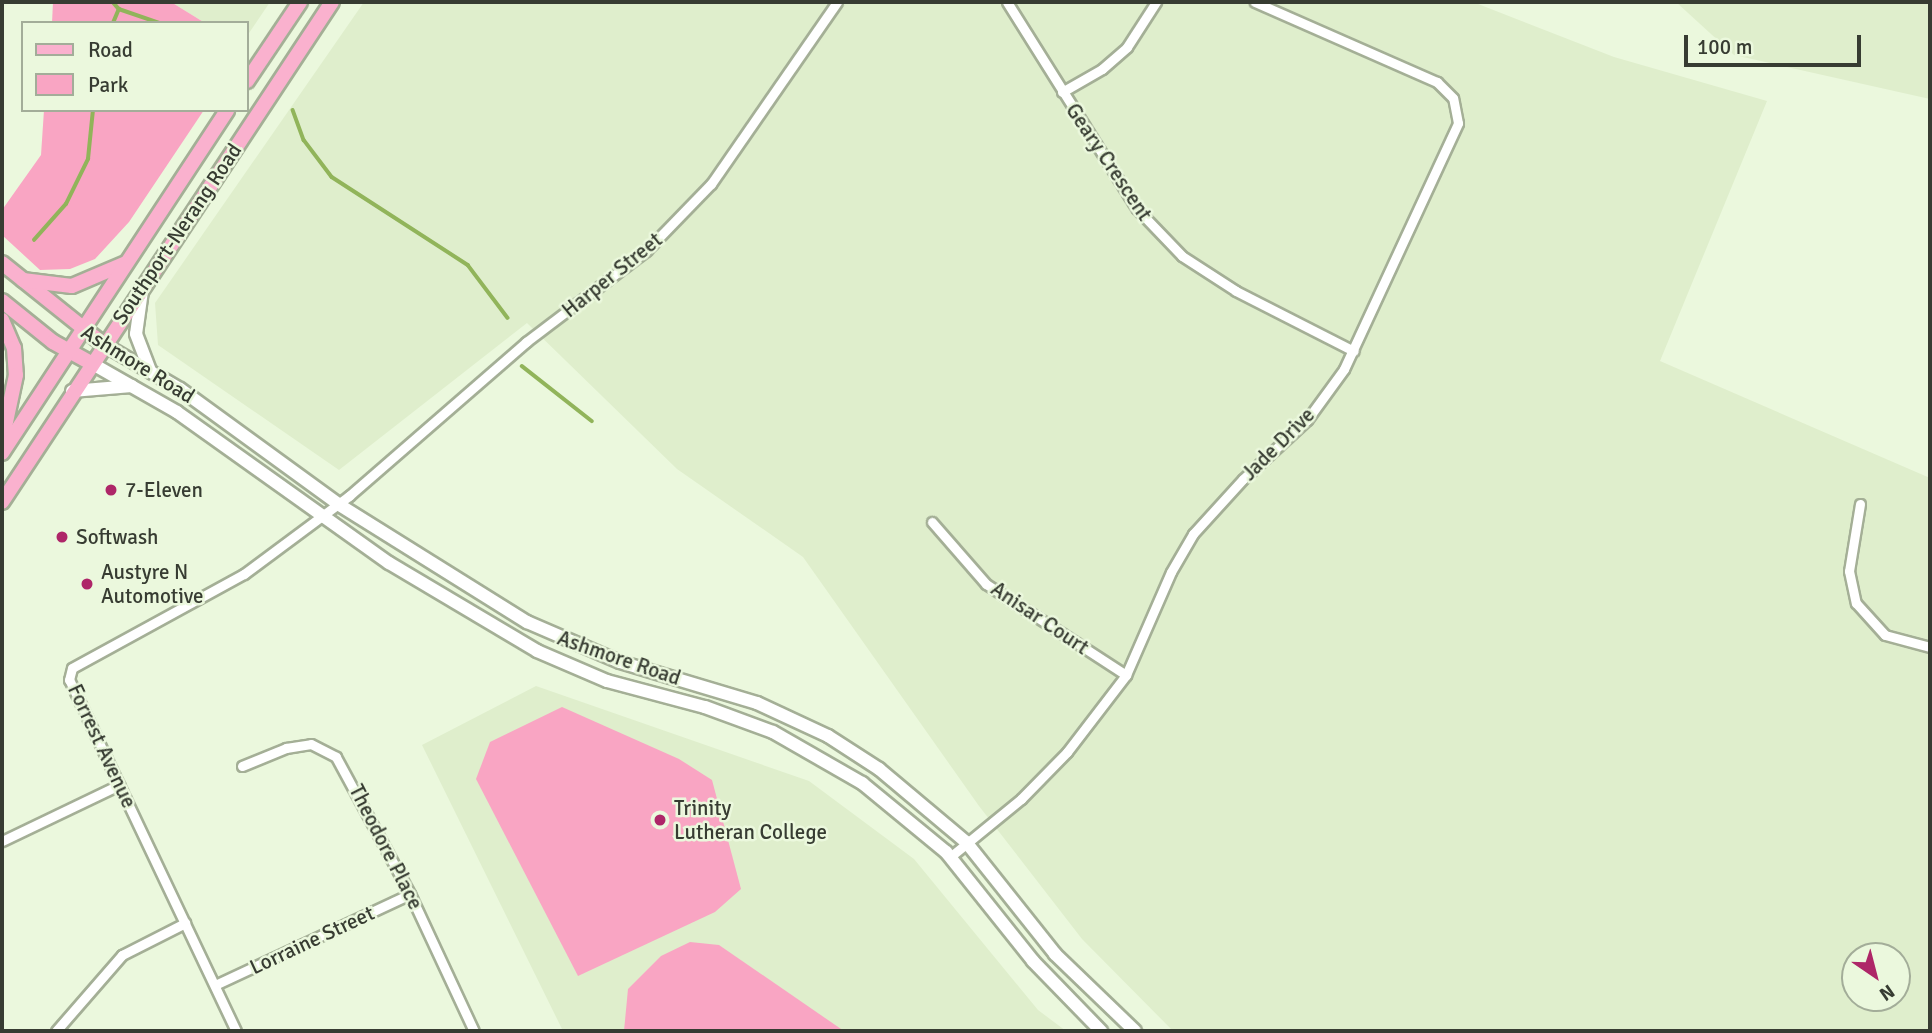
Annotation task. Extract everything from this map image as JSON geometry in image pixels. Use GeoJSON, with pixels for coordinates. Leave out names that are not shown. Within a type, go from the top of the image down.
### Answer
{"type":"FeatureCollection","features":[{"type":"Feature","properties":{"kind":"main road"},"geometry":{"type":"LineString","coordinates":[[248,80],[300,2]]}},
{"type":"Feature","properties":{"kind":"main road","name":"Southport-Nerang Road"},"geometry":{"type":"LineString","coordinates":[[2,502],[103,344],[332,2]]}},
{"type":"Feature","properties":{"kind":"main road","name":"Southport-Nerang Road"},"geometry":{"type":"LineString","coordinates":[[2,453],[226,112]]}},
{"type":"Feature","properties":{"kind":"main road"},"geometry":{"type":"LineString","coordinates":[[21,280],[72,286],[127,262]]}},
{"type":"Feature","properties":{"kind":"main road","name":"Ashmore Road"},"geometry":{"type":"LineString","coordinates":[[2,263],[82,330],[240,429],[338,504],[492,601],[570,644],[732,694],[828,736],[912,793],[966,842],[1055,954],[1135,1031]]}},
{"type":"Feature","properties":{"kind":"main road"},"geometry":{"type":"LineString","coordinates":[[144,283],[136,334],[150,372]]}},
{"type":"Feature","properties":{"kind":"main road","name":"Ashmore Road"},"geometry":{"type":"LineString","coordinates":[[2,301],[68,351],[177,412],[320,515],[537,651],[607,681],[705,707],[801,746],[884,798],[950,856],[1033,961],[1101,1031]]}},
{"type":"Feature","properties":{"kind":"main road"},"geometry":{"type":"LineString","coordinates":[[2,320],[14,348],[16,375],[2,441]]}},
{"type":"Feature","properties":{"kind":"main road"},"geometry":{"type":"LineString","coordinates":[[72,391],[132,386]]}},
{"type":"Feature","properties":{"kind":"street","name":"Harper Street"},"geometry":{"type":"LineString","coordinates":[[338,504],[526,342],[646,251],[680,218],[711,184],[837,2]]}},
{"type":"Feature","properties":{"kind":"street","name":"Geary Crescent"},"geometry":{"type":"LineString","coordinates":[[1007,2],[1137,209],[1182,256],[1236,291],[1354,351]]}},
{"type":"Feature","properties":{"kind":"street"},"geometry":{"type":"LineString","coordinates":[[1062,92],[1102,69],[1127,47],[1156,2]]}},
{"type":"Feature","properties":{"kind":"street","name":"Jade Drive"},"geometry":{"type":"LineString","coordinates":[[950,856],[1021,799],[1067,752],[1126,675],[1166,582],[1194,534],[1242,479],[1307,420],[1354,351],[1458,123],[1453,98],[1437,82],[1255,2]]}},
{"type":"Feature","properties":{"kind":"street","name":"Forrest Avenue"},"geometry":{"type":"LineString","coordinates":[[236,1031],[69,680],[72,668],[228,586],[338,504]]}},
{"type":"Feature","properties":{"kind":"street"},"geometry":{"type":"LineString","coordinates":[[1860,504],[1849,571],[1856,603],[1885,635],[1930,647]]}},
{"type":"Feature","properties":{"kind":"street","name":"Anisar Court"},"geometry":{"type":"LineString","coordinates":[[932,522],[986,584],[1126,675]]}},
{"type":"Feature","properties":{"kind":"street","name":"Theodore Place"},"geometry":{"type":"LineString","coordinates":[[242,765],[286,748],[311,744],[336,757],[410,894],[474,1031]]}},
{"type":"Feature","properties":{"kind":"street"},"geometry":{"type":"LineString","coordinates":[[2,841],[119,785]]}},
{"type":"Feature","properties":{"kind":"street","name":"Lorraine Street"},"geometry":{"type":"LineString","coordinates":[[215,985],[410,894]]}},
{"type":"Feature","properties":{"kind":"street"},"geometry":{"type":"LineString","coordinates":[[56,1031],[122,955],[185,923]]}},
{"type":"Feature","properties":{"kind":"shaded area"},"geometry":{"type":"Polygon","coordinates":[[[171,2],[270,2],[248,35],[248,21],[202,21],[171,2]]]}},
{"type":"Feature","properties":{"kind":"shaded area"},"geometry":{"type":"Polygon","coordinates":[[[364,2],[1473,2],[1614,57],[1767,101],[1660,361],[1930,478],[1930,1031],[1173,1031],[1082,939],[979,806],[803,557],[677,469],[527,323],[339,470],[158,345],[155,303],[364,2]]]}},
{"type":"Feature","properties":{"kind":"shaded area"},"geometry":{"type":"Polygon","coordinates":[[[1676,2],[1930,2],[1930,99],[1734,55],[1676,2]]]}},
{"type":"Feature","properties":{"kind":"shaded area","name":"Trinity Lutheran College"},"geometry":{"type":"Polygon","coordinates":[[[536,686],[809,781],[914,859],[1038,1010],[1066,1031],[563,1031],[422,745],[536,686]]]}},
{"type":"Feature","properties":{"kind":"green space"},"geometry":{"type":"Polygon","coordinates":[[[53,2],[171,2],[202,21],[52,21],[53,2]]]}},
{"type":"Feature","properties":{"kind":"green space"},"geometry":{"type":"Polygon","coordinates":[[[44,112],[203,112],[129,222],[95,259],[70,269],[40,270],[2,235],[2,210],[41,155],[44,112]]]}},
{"type":"Feature","properties":{"kind":"green space"},"geometry":{"type":"Polygon","coordinates":[[[562,707],[679,759],[712,780],[741,889],[715,912],[578,976],[476,779],[490,742],[562,707]]]}},
{"type":"Feature","properties":{"kind":"green space"},"geometry":{"type":"Polygon","coordinates":[[[690,942],[719,945],[844,1031],[624,1031],[628,989],[661,956],[690,942]]]}},
{"type":"Feature","properties":{"kind":"waterway"},"geometry":{"type":"LineString","coordinates":[[113,2],[119,9],[154,21]]}},
{"type":"Feature","properties":{"kind":"waterway"},"geometry":{"type":"LineString","coordinates":[[114,21],[119,9]]}},
{"type":"Feature","properties":{"kind":"waterway"},"geometry":{"type":"LineString","coordinates":[[293,110],[304,140],[332,177],[468,265],[508,318]]}},
{"type":"Feature","properties":{"kind":"waterway"},"geometry":{"type":"LineString","coordinates":[[34,240],[66,204],[88,159],[93,112]]}},
{"type":"Feature","properties":{"kind":"waterway"},"geometry":{"type":"LineString","coordinates":[[522,366],[592,421]]}},
{"type":"Feature","properties":{"kind":"place","name":"7-Eleven"},"geometry":{"type":"Point","coordinates":[111,490]}},
{"type":"Feature","properties":{"kind":"place","name":"Softwash"},"geometry":{"type":"Point","coordinates":[62,537]}},
{"type":"Feature","properties":{"kind":"place","name":"Austyre N Automotive"},"geometry":{"type":"Point","coordinates":[87,584]}},
{"type":"Feature","properties":{"kind":"place","name":"Trinity Lutheran College"},"geometry":{"type":"Point","coordinates":[660,820]}}]}
